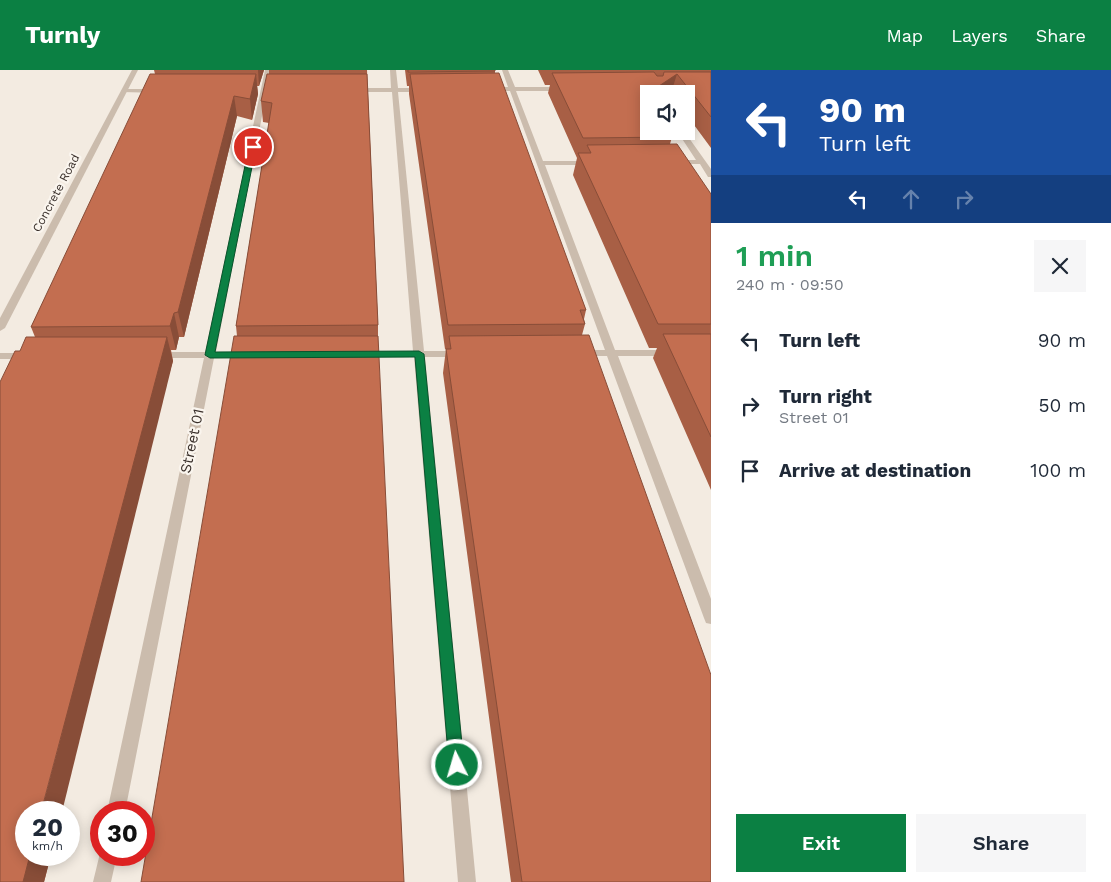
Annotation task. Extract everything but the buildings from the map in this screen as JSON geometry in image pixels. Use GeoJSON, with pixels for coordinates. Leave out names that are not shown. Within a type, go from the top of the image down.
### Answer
{"type":"FeatureCollection","features":[{"type":"Feature","properties":{"kind":"street","name":"Concrete Road"},"geometry":{"type":"LineString","coordinates":[[0,328],[135,70]]}},
{"type":"Feature","properties":{"kind":"street","name":"Street 01"},"geometry":{"type":"LineString","coordinates":[[118,801],[268,70]]}},
{"type":"Feature","properties":{"kind":"street"},"geometry":{"type":"LineString","coordinates":[[393,70],[467,882]]}},
{"type":"Feature","properties":{"kind":"street"},"geometry":{"type":"LineString","coordinates":[[505,70],[711,618]]}},
{"type":"Feature","properties":{"kind":"street"},"geometry":{"type":"LineString","coordinates":[[483,89],[572,89]]}},
{"type":"Feature","properties":{"kind":"street"},"geometry":{"type":"LineString","coordinates":[[339,90],[434,90]]}},
{"type":"Feature","properties":{"kind":"street"},"geometry":{"type":"LineString","coordinates":[[124,91],[169,91]]}},
{"type":"Feature","properties":{"kind":"street"},"geometry":{"type":"LineString","coordinates":[[686,140],[711,175]]}},
{"type":"Feature","properties":{"kind":"street"},"geometry":{"type":"LineString","coordinates":[[664,162],[702,162]]}},
{"type":"Feature","properties":{"kind":"street"},"geometry":{"type":"LineString","coordinates":[[540,164],[597,163]]}},
{"type":"Feature","properties":{"kind":"street"},"geometry":{"type":"LineString","coordinates":[[573,353],[681,353]]}},
{"type":"Feature","properties":{"kind":"street"},"geometry":{"type":"LineString","coordinates":[[350,354],[477,354]]}},
{"type":"Feature","properties":{"kind":"street"},"geometry":{"type":"LineString","coordinates":[[143,355],[260,355]]}},
{"type":"Feature","properties":{"kind":"street"},"geometry":{"type":"LineString","coordinates":[[0,356],[37,356]]}},
{"type":"Feature","properties":{"kind":"street"},"geometry":{"type":"LineString","coordinates":[[102,882],[106,866]]}},
{"type":"Feature","properties":{"kind":"route"},"geometry":{"type":"LineString","coordinates":[[253,147],[210,355],[419,354],[457,765]]}}]}
